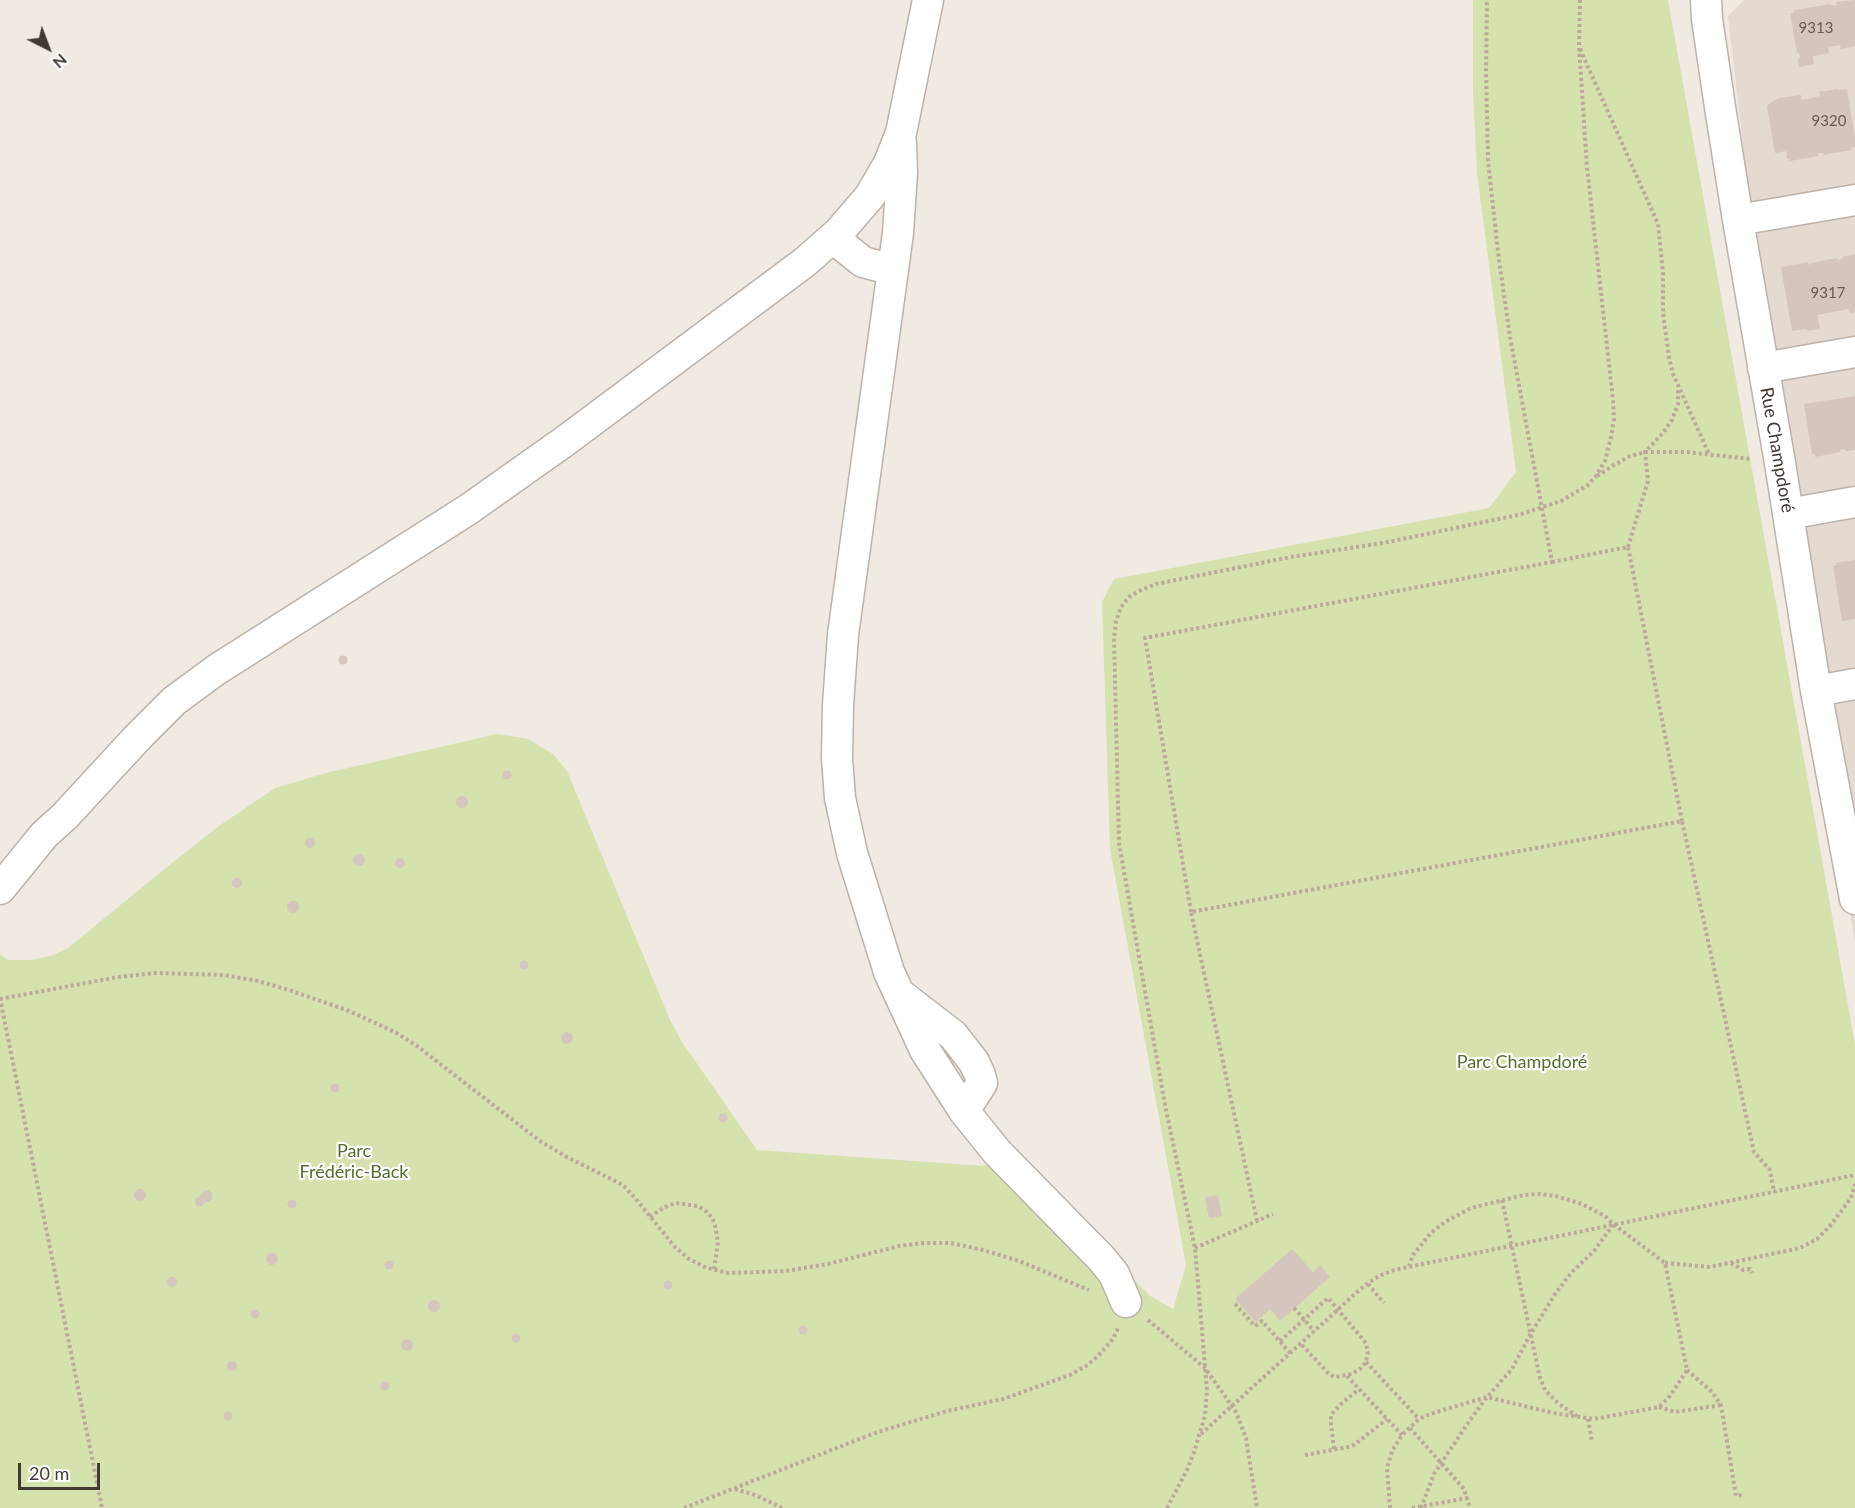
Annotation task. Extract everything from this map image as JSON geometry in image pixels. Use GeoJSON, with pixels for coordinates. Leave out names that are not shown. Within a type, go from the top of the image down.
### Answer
{"type":"FeatureCollection","features":[{"type":"Feature","properties":{"kind":"street"},"geometry":{"type":"LineString","coordinates":[[0,889],[44,835],[65,816],[174,701],[216,670],[469,509],[565,441],[805,262],[833,238],[870,196],[889,163],[901,133],[928,0]]}},
{"type":"Feature","properties":{"kind":"street","name":"Rue Champdoré"},"geometry":{"type":"LineString","coordinates":[[1707,0],[1707,19],[1716,86],[1738,220],[1816,691],[1851,849],[1855,899]]}},
{"type":"Feature","properties":{"kind":"street"},"geometry":{"type":"LineString","coordinates":[[901,133],[902,172],[898,233],[845,623],[838,705],[837,758],[840,798],[852,853],[889,972],[925,1050],[964,1111],[997,1152],[1114,1274],[1126,1302]]}},
{"type":"Feature","properties":{"kind":"street"},"geometry":{"type":"LineString","coordinates":[[1738,220],[1855,200]]}},
{"type":"Feature","properties":{"kind":"street"},"geometry":{"type":"LineString","coordinates":[[833,238],[863,262],[893,270]]}},
{"type":"Feature","properties":{"kind":"street"},"geometry":{"type":"LineString","coordinates":[[1763,368],[1855,352]]}},
{"type":"Feature","properties":{"kind":"street"},"geometry":{"type":"LineString","coordinates":[[1788,514],[1855,502]]}},
{"type":"Feature","properties":{"kind":"street"},"geometry":{"type":"LineString","coordinates":[[1816,691],[1855,684]]}},
{"type":"Feature","properties":{"kind":"path"},"geometry":{"type":"LineString","coordinates":[[1487,0],[1486,117],[1489,171],[1510,337],[1552,562]]}},
{"type":"Feature","properties":{"kind":"path"},"geometry":{"type":"LineString","coordinates":[[1167,1508],[1187,1470],[1199,1435],[1205,1416],[1207,1390],[1195,1248],[1165,1105],[1119,843],[1114,638],[1116,621],[1121,607],[1129,597],[1156,584],[1291,557],[1383,543],[1518,515],[1561,501],[1588,485],[1596,476],[1605,461],[1614,419],[1587,167],[1579,46],[1580,0]]}},
{"type":"Feature","properties":{"kind":"path"},"geometry":{"type":"LineString","coordinates":[[1579,46],[1658,224],[1663,263],[1663,313],[1669,357],[1673,374],[1709,454]]}},
{"type":"Feature","properties":{"kind":"path"},"geometry":{"type":"LineString","coordinates":[[1678,386],[1678,404],[1672,420],[1645,452],[1648,481],[1628,547],[1682,821],[1754,1152],[1770,1170],[1774,1192]]}},
{"type":"Feature","properties":{"kind":"path"},"geometry":{"type":"LineString","coordinates":[[1596,476],[1622,460],[1645,452],[1686,452],[1780,463]]}},
{"type":"Feature","properties":{"kind":"path"},"geometry":{"type":"LineString","coordinates":[[1257,1221],[1191,912],[1145,638],[1628,547]]}},
{"type":"Feature","properties":{"kind":"path"},"geometry":{"type":"LineString","coordinates":[[1191,912],[1682,821]]}},
{"type":"Feature","properties":{"kind":"path"},"geometry":{"type":"LineString","coordinates":[[102,1508],[0,998],[118,977],[156,973],[224,975],[258,981],[358,1015],[395,1032],[417,1046],[540,1141],[623,1185],[660,1231],[682,1253],[689,1259],[714,1270],[728,1273],[786,1271],[828,1264],[899,1246],[951,1243],[1019,1261],[1126,1302],[1205,1368],[1231,1406],[1242,1425],[1246,1438],[1257,1508]]}},
{"type":"Feature","properties":{"kind":"path"},"geometry":{"type":"LineString","coordinates":[[1199,1435],[1338,1309],[1379,1276],[1409,1266],[1855,1175]]}},
{"type":"Feature","properties":{"kind":"path"},"geometry":{"type":"LineString","coordinates":[[1409,1266],[1420,1244],[1445,1222],[1472,1208],[1524,1195],[1540,1194],[1556,1196],[1595,1210],[1665,1263],[1710,1267],[1800,1248],[1817,1239],[1851,1198],[1855,1184]]}},
{"type":"Feature","properties":{"kind":"path"},"geometry":{"type":"LineString","coordinates":[[1502,1200],[1539,1378],[1545,1390],[1577,1417]]}},
{"type":"Feature","properties":{"kind":"path"},"geometry":{"type":"LineString","coordinates":[[650,1217],[676,1203],[698,1206],[707,1212],[715,1226],[718,1242],[714,1270]]}},
{"type":"Feature","properties":{"kind":"path"},"geometry":{"type":"LineString","coordinates":[[1195,1248],[1273,1214]]}},
{"type":"Feature","properties":{"kind":"path"},"geometry":{"type":"LineString","coordinates":[[1420,1507],[1434,1474],[1487,1397],[1512,1368],[1555,1294],[1571,1273],[1594,1251],[1613,1224]]}},
{"type":"Feature","properties":{"kind":"path"},"geometry":{"type":"LineString","coordinates":[[1665,1263],[1687,1371],[1712,1392],[1721,1405],[1736,1496],[1742,1495]]}},
{"type":"Feature","properties":{"kind":"path"},"geometry":{"type":"LineString","coordinates":[[1731,1263],[1743,1270],[1750,1269],[1752,1273]]}},
{"type":"Feature","properties":{"kind":"path"},"geometry":{"type":"LineString","coordinates":[[1368,1284],[1384,1303]]}},
{"type":"Feature","properties":{"kind":"path"},"geometry":{"type":"LineString","coordinates":[[1280,1341],[1328,1298],[1366,1343],[1368,1352],[1366,1362],[1361,1368],[1347,1376],[1335,1377],[1329,1374],[1300,1344]]}},
{"type":"Feature","properties":{"kind":"path"},"geometry":{"type":"LineString","coordinates":[[684,1508],[875,1432],[947,1411],[1003,1399],[1070,1375],[1098,1356],[1113,1339],[1126,1302]]}},
{"type":"Feature","properties":{"kind":"path"},"geometry":{"type":"LineString","coordinates":[[1235,1304],[1255,1326],[1262,1321],[1290,1353]]}},
{"type":"Feature","properties":{"kind":"path"},"geometry":{"type":"LineString","coordinates":[[1294,1308],[1314,1331]]}},
{"type":"Feature","properties":{"kind":"path"},"geometry":{"type":"LineString","coordinates":[[1366,1362],[1419,1419]]}},
{"type":"Feature","properties":{"kind":"path"},"geometry":{"type":"LineString","coordinates":[[1659,1407],[1670,1396],[1687,1371]]}},
{"type":"Feature","properties":{"kind":"path"},"geometry":{"type":"LineString","coordinates":[[1347,1376],[1402,1435]]}},
{"type":"Feature","properties":{"kind":"path"},"geometry":{"type":"LineString","coordinates":[[1334,1449],[1331,1415],[1359,1389]]}},
{"type":"Feature","properties":{"kind":"path"},"geometry":{"type":"LineString","coordinates":[[1390,1508],[1387,1468],[1392,1450],[1402,1435],[1419,1419],[1430,1413],[1487,1397],[1558,1414],[1593,1419],[1659,1407],[1675,1412],[1721,1405]]}},
{"type":"Feature","properties":{"kind":"path"},"geometry":{"type":"LineString","coordinates":[[1588,1418],[1592,1442]]}},
{"type":"Feature","properties":{"kind":"path"},"geometry":{"type":"LineString","coordinates":[[1305,1455],[1354,1445],[1387,1419]]}},
{"type":"Feature","properties":{"kind":"path"},"geometry":{"type":"LineString","coordinates":[[1410,1428],[1464,1489],[1470,1508]]}},
{"type":"Feature","properties":{"kind":"path"},"geometry":{"type":"LineString","coordinates":[[734,1489],[755,1495],[782,1508]]}},
{"type":"Feature","properties":{"kind":"path"},"geometry":{"type":"LineString","coordinates":[[1412,1508],[1468,1498]]}},
{"type":"Feature","properties":{"kind":"path"},"geometry":{"type":"LineString","coordinates":[[1444,1502],[1444,1508]]}},
{"type":"Feature","properties":{"kind":"shaded area"},"geometry":{"type":"Polygon","coordinates":[[[1744,0],[1855,0],[1855,944],[1780,463],[1728,16],[1744,0]]]}},
{"type":"Feature","properties":{"kind":"green space"},"geometry":{"type":"Polygon","coordinates":[[[1473,0],[1668,0],[1855,1044],[1855,1508],[0,1508],[0,954],[8,960],[30,960],[51,956],[68,948],[219,826],[275,788],[326,773],[497,734],[528,739],[553,754],[567,771],[670,1020],[682,1042],[757,1150],[985,1166],[1005,1143],[1150,1296],[1173,1309],[1186,1265],[1110,849],[1102,602],[1114,579],[1489,508],[1516,472],[1477,173],[1473,93],[1473,0]]]}},
{"type":"Feature","properties":{"kind":"building"},"geometry":{"type":"Polygon","coordinates":[[[1855,0],[1855,46],[1841,49],[1840,45],[1828,47],[1829,53],[1813,56],[1814,64],[1799,67],[1798,59],[1800,58],[1797,53],[1790,13],[1794,13],[1794,10],[1831,4],[1831,6],[1837,5],[1836,2],[1855,0]]]}},
{"type":"Feature","properties":{"kind":"building"},"geometry":{"type":"Polygon","coordinates":[[[1847,89],[1855,147],[1851,148],[1852,150],[1823,155],[1823,153],[1818,153],[1819,156],[1790,161],[1787,159],[1786,151],[1775,153],[1767,106],[1780,98],[1801,95],[1802,100],[1820,96],[1819,92],[1847,89]]]}},
{"type":"Feature","properties":{"kind":"building"},"geometry":{"type":"Polygon","coordinates":[[[1855,254],[1855,312],[1850,313],[1848,309],[1817,315],[1820,329],[1792,331],[1781,267],[1808,262],[1809,265],[1837,258],[1838,260],[1855,254]]]}},
{"type":"Feature","properties":{"kind":"building"},"geometry":{"type":"Polygon","coordinates":[[[1855,396],[1855,450],[1846,451],[1845,449],[1840,450],[1841,452],[1815,457],[1815,454],[1812,454],[1804,404],[1855,396]]]}},
{"type":"Feature","properties":{"kind":"building"},"geometry":{"type":"Polygon","coordinates":[[[1855,560],[1855,619],[1842,621],[1833,566],[1837,565],[1836,563],[1855,560]]]}},
{"type":"Feature","properties":{"kind":"building"},"geometry":{"type":"Polygon","coordinates":[[[343,656],[347,660],[343,664],[339,660],[343,656]]]}},
{"type":"Feature","properties":{"kind":"building"},"geometry":{"type":"Polygon","coordinates":[[[507,771],[511,775],[507,779],[503,775],[507,771]]]}},
{"type":"Feature","properties":{"kind":"building"},"geometry":{"type":"Polygon","coordinates":[[[464,796],[468,802],[464,808],[460,808],[456,800],[464,796]]]}},
{"type":"Feature","properties":{"kind":"building"},"geometry":{"type":"Polygon","coordinates":[[[310,838],[314,839],[314,847],[310,848],[306,847],[305,843],[306,839],[310,838]]]}},
{"type":"Feature","properties":{"kind":"building"},"geometry":{"type":"Polygon","coordinates":[[[361,854],[365,860],[361,866],[357,866],[353,858],[361,854]]]}},
{"type":"Feature","properties":{"kind":"building"},"geometry":{"type":"Polygon","coordinates":[[[400,858],[404,859],[404,867],[400,868],[396,867],[395,863],[396,859],[400,858]]]}},
{"type":"Feature","properties":{"kind":"building"},"geometry":{"type":"Polygon","coordinates":[[[237,878],[241,879],[241,887],[237,888],[233,887],[232,883],[233,879],[237,878]]]}},
{"type":"Feature","properties":{"kind":"building"},"geometry":{"type":"Polygon","coordinates":[[[295,901],[299,907],[295,913],[291,913],[287,905],[295,901]]]}},
{"type":"Feature","properties":{"kind":"building"},"geometry":{"type":"Polygon","coordinates":[[[524,961],[528,965],[524,969],[520,965],[524,961]]]}},
{"type":"Feature","properties":{"kind":"building"},"geometry":{"type":"Polygon","coordinates":[[[569,1032],[573,1038],[569,1044],[565,1044],[561,1036],[569,1032]]]}},
{"type":"Feature","properties":{"kind":"building"},"geometry":{"type":"Polygon","coordinates":[[[335,1084],[339,1088],[335,1092],[331,1088],[335,1084]]]}},
{"type":"Feature","properties":{"kind":"building"},"geometry":{"type":"Polygon","coordinates":[[[723,1114],[727,1118],[723,1122],[719,1118],[723,1114]]]}},
{"type":"Feature","properties":{"kind":"building"},"geometry":{"type":"Polygon","coordinates":[[[142,1189],[146,1195],[142,1201],[138,1201],[134,1193],[142,1189]]]}},
{"type":"Feature","properties":{"kind":"building"},"geometry":{"type":"Polygon","coordinates":[[[208,1190],[212,1193],[212,1199],[202,1206],[197,1206],[196,1198],[208,1190]]]}},
{"type":"Feature","properties":{"kind":"building"},"geometry":{"type":"Polygon","coordinates":[[[1218,1195],[1222,1216],[1209,1218],[1205,1197],[1218,1195]]]}},
{"type":"Feature","properties":{"kind":"building"},"geometry":{"type":"Polygon","coordinates":[[[292,1200],[296,1204],[292,1208],[288,1204],[292,1200]]]}},
{"type":"Feature","properties":{"kind":"building"},"geometry":{"type":"Polygon","coordinates":[[[1292,1249],[1313,1272],[1320,1265],[1330,1277],[1280,1321],[1270,1309],[1256,1322],[1235,1299],[1292,1249]]]}},
{"type":"Feature","properties":{"kind":"building"},"geometry":{"type":"Polygon","coordinates":[[[274,1253],[278,1259],[274,1265],[270,1265],[266,1257],[274,1253]]]}},
{"type":"Feature","properties":{"kind":"building"},"geometry":{"type":"Polygon","coordinates":[[[389,1261],[393,1265],[389,1269],[385,1265],[389,1261]]]}},
{"type":"Feature","properties":{"kind":"building"},"geometry":{"type":"Polygon","coordinates":[[[172,1277],[176,1278],[176,1286],[172,1287],[168,1286],[167,1282],[168,1278],[172,1277]]]}},
{"type":"Feature","properties":{"kind":"building"},"geometry":{"type":"Polygon","coordinates":[[[668,1281],[672,1285],[668,1289],[664,1285],[668,1281]]]}},
{"type":"Feature","properties":{"kind":"building"},"geometry":{"type":"Polygon","coordinates":[[[436,1300],[440,1306],[436,1312],[432,1312],[428,1304],[436,1300]]]}},
{"type":"Feature","properties":{"kind":"building"},"geometry":{"type":"Polygon","coordinates":[[[255,1310],[259,1314],[255,1318],[251,1314],[255,1310]]]}},
{"type":"Feature","properties":{"kind":"building"},"geometry":{"type":"Polygon","coordinates":[[[803,1326],[807,1330],[803,1334],[799,1330],[803,1326]]]}},
{"type":"Feature","properties":{"kind":"building"},"geometry":{"type":"Polygon","coordinates":[[[516,1334],[520,1338],[516,1342],[512,1338],[516,1334]]]}},
{"type":"Feature","properties":{"kind":"building"},"geometry":{"type":"Polygon","coordinates":[[[409,1339],[413,1345],[409,1351],[405,1351],[401,1343],[409,1339]]]}},
{"type":"Feature","properties":{"kind":"building"},"geometry":{"type":"Polygon","coordinates":[[[232,1361],[236,1362],[236,1370],[232,1371],[228,1370],[227,1366],[228,1362],[232,1361]]]}},
{"type":"Feature","properties":{"kind":"building"},"geometry":{"type":"Polygon","coordinates":[[[385,1382],[389,1386],[385,1390],[381,1386],[385,1382]]]}},
{"type":"Feature","properties":{"kind":"building"},"geometry":{"type":"Polygon","coordinates":[[[228,1412],[232,1416],[228,1420],[224,1416],[228,1412]]]}},
{"type":"Feature","properties":{"kind":"park label","name":"Parc Champdoré"},"geometry":{"type":"Point","coordinates":[1522,1062]}},
{"type":"Feature","properties":{"kind":"park label","name":"Parc Frédéric-Back"},"geometry":{"type":"Point","coordinates":[354,1161]}}]}
